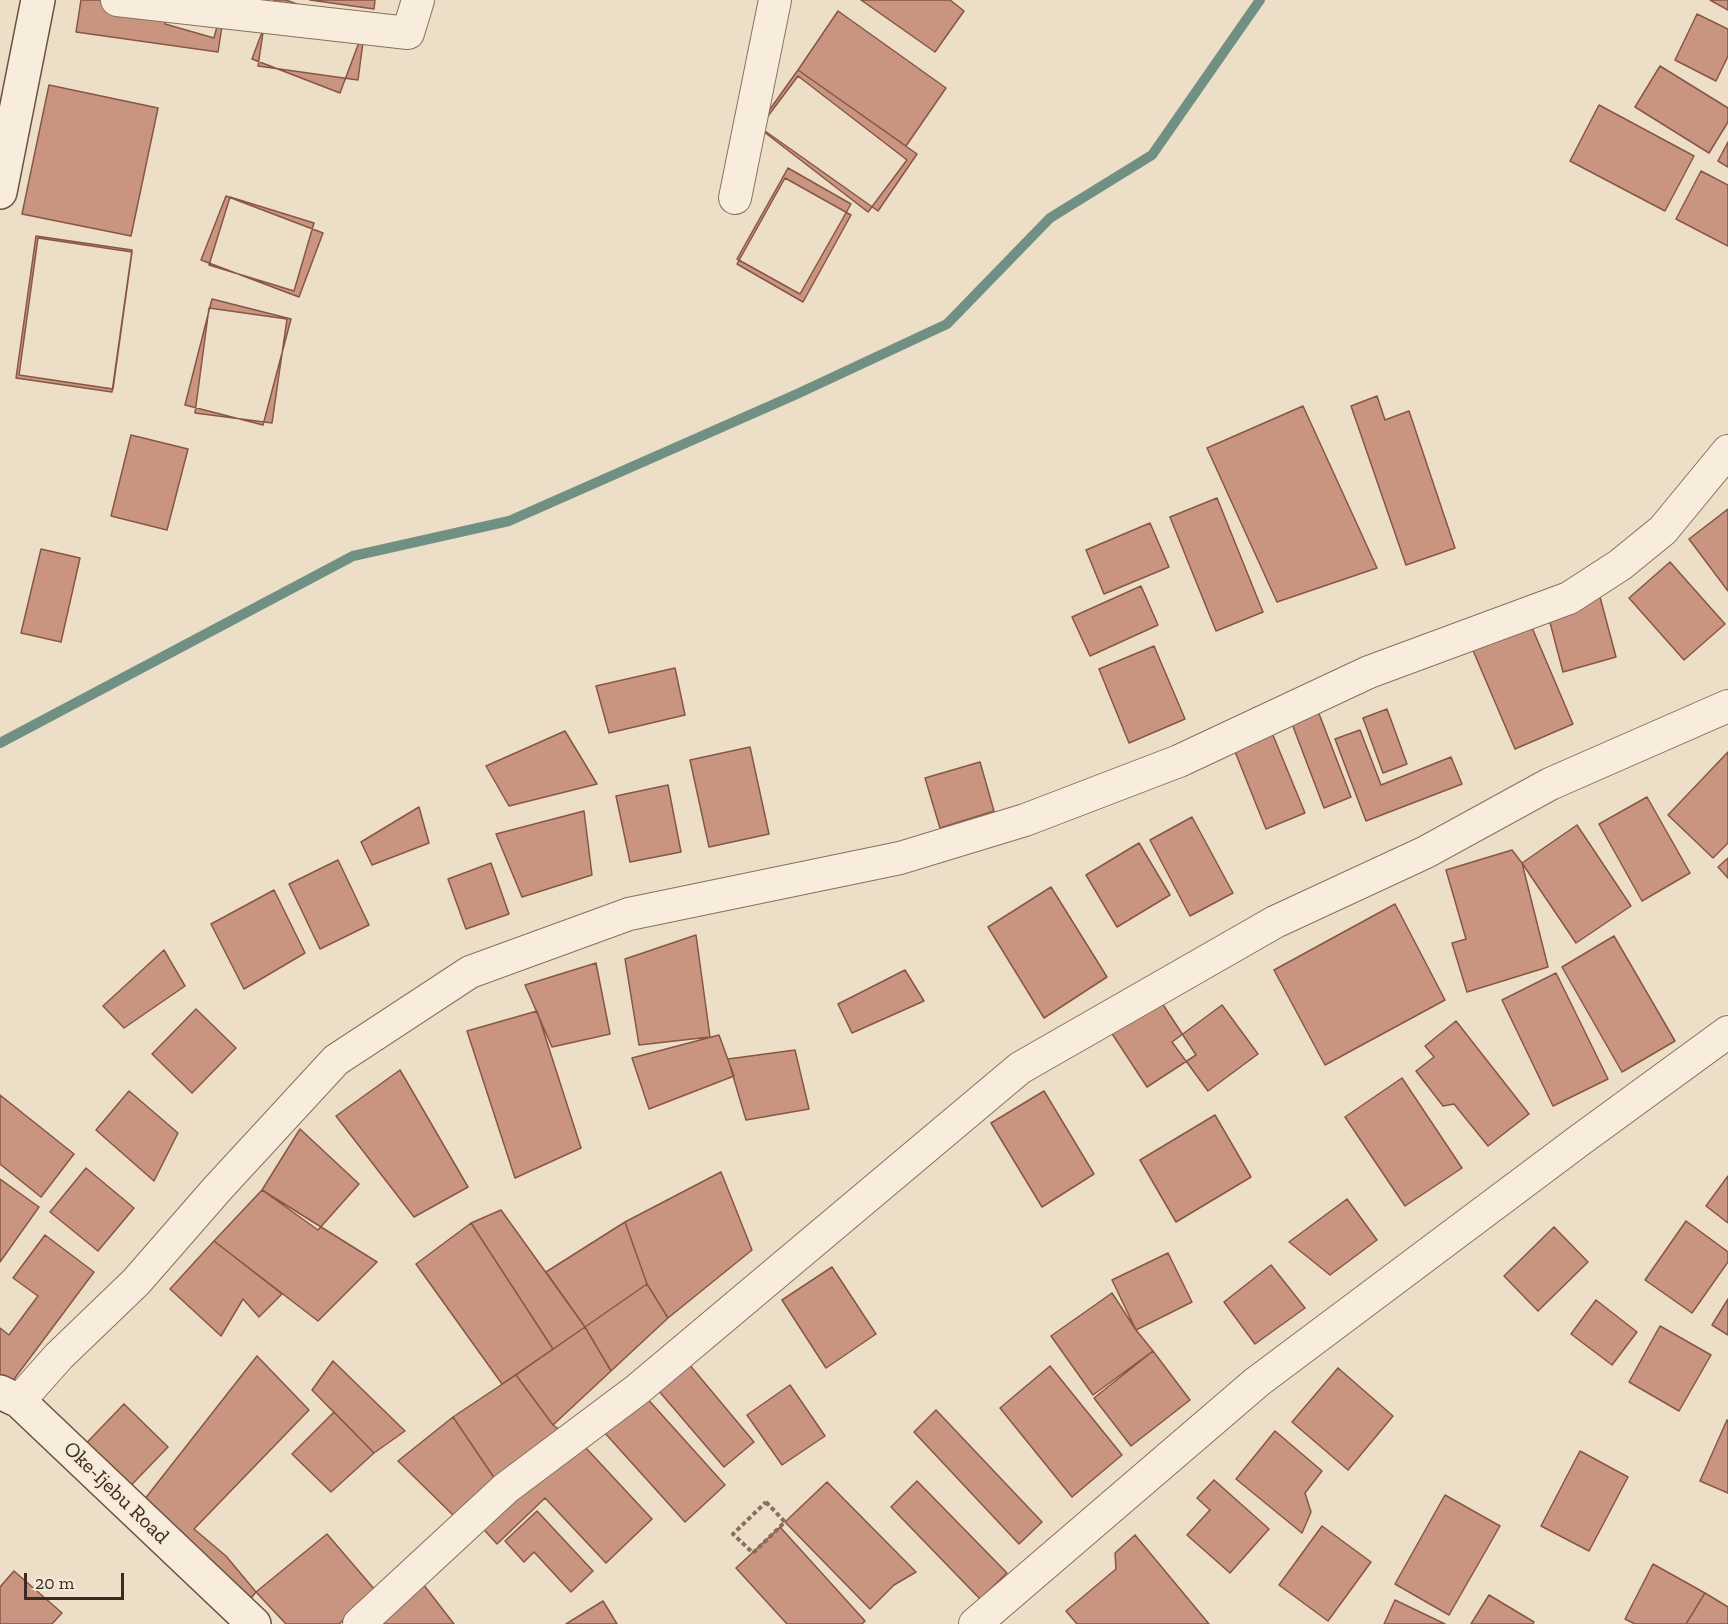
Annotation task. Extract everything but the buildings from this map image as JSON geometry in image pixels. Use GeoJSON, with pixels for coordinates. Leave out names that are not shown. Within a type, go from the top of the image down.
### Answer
{"type":"FeatureCollection","features":[{"type":"Feature","properties":{"kind":"main road"},"geometry":{"type":"LineString","coordinates":[[0,192],[38,0]]}},
{"type":"Feature","properties":{"kind":"main road","name":"Oke-Ijebu Road"},"geometry":{"type":"LineString","coordinates":[[10,1397],[254,1624]]}},
{"type":"Feature","properties":{"kind":"street"},"geometry":{"type":"LineString","coordinates":[[117,0],[408,33],[418,0]]}},
{"type":"Feature","properties":{"kind":"street"},"geometry":{"type":"LineString","coordinates":[[735,198],[775,0]]}},
{"type":"Feature","properties":{"kind":"street"},"geometry":{"type":"LineString","coordinates":[[10,1397],[59,1356],[136,1282],[218,1188],[336,1060],[470,972],[629,914],[900,858],[1025,820],[1179,761],[1369,672],[1569,598],[1620,565],[1662,530],[1728,451]]}},
{"type":"Feature","properties":{"kind":"street"},"geometry":{"type":"LineString","coordinates":[[359,1624],[506,1488],[638,1389],[1020,1068],[1275,922],[1426,852],[1550,784],[1728,706]]}},
{"type":"Feature","properties":{"kind":"street"},"geometry":{"type":"LineString","coordinates":[[975,1624],[1257,1382],[1532,1175],[1728,1032]]}},
{"type":"Feature","properties":{"kind":"path"},"geometry":{"type":"LineString","coordinates":[[766,1502],[785,1522],[753,1553],[734,1534],[766,1502]]}},
{"type":"Feature","properties":{"kind":"waterway"},"geometry":{"type":"LineString","coordinates":[[0,743],[353,556],[509,521],[797,394],[947,324],[1050,218],[1152,155],[1260,0]]}}]}
